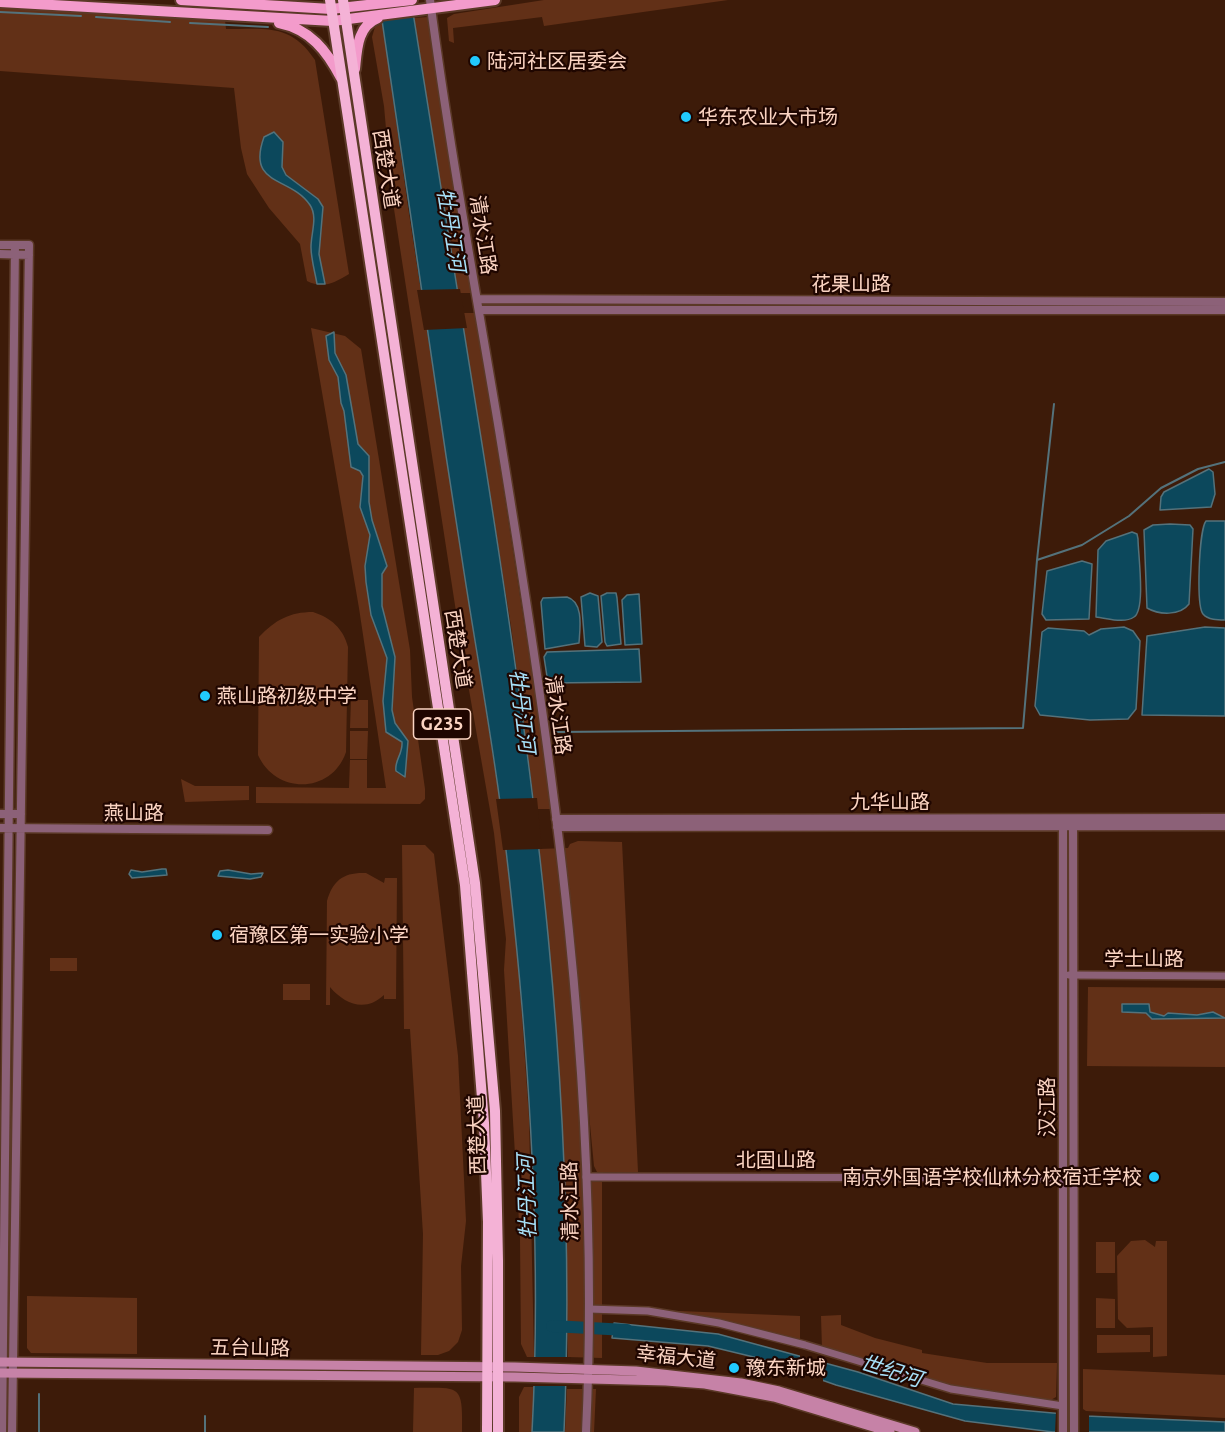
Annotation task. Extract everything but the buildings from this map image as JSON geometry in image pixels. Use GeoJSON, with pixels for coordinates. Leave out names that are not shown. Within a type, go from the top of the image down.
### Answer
{"type":"FeatureCollection","features":[{"type":"Feature","properties":{"kind":"highway","name":"西楚大道"},"geometry":{"type":"LineString","coordinates":[[331,4],[466,896],[484,1123],[488,1222],[486,1432]]}},
{"type":"Feature","properties":{"kind":"highway","name":"西楚大道"},"geometry":{"type":"LineString","coordinates":[[343,4],[475,883],[495,1111],[498,1432]]}},
{"type":"Feature","properties":{"kind":"main road"},"geometry":{"type":"LineString","coordinates":[[181,0],[282,6],[393,3],[412,0]]}},
{"type":"Feature","properties":{"kind":"main road"},"geometry":{"type":"LineString","coordinates":[[282,6],[303,0]]}},
{"type":"Feature","properties":{"kind":"main road"},"geometry":{"type":"LineString","coordinates":[[0,2],[333,21],[385,15],[430,6],[495,0]]}},
{"type":"Feature","properties":{"kind":"main road"},"geometry":{"type":"LineString","coordinates":[[354,78],[357,50],[363,30],[373,20],[385,15]]}},
{"type":"Feature","properties":{"kind":"main road"},"geometry":{"type":"LineString","coordinates":[[240,16],[291,26],[308,35],[329,56],[343,81]]}},
{"type":"Feature","properties":{"kind":"main road","name":"五台山路"},"geometry":{"type":"LineString","coordinates":[[1,1362],[487,1372]]}},
{"type":"Feature","properties":{"kind":"main road","name":"幸福大道"},"geometry":{"type":"LineString","coordinates":[[499,1372],[589,1373],[741,1383],[821,1402],[915,1432]]}},
{"type":"Feature","properties":{"kind":"main road","name":"五台山路"},"geometry":{"type":"LineString","coordinates":[[1,1373],[499,1372]]}},
{"type":"Feature","properties":{"kind":"main road","name":"幸福大道"},"geometry":{"type":"LineString","coordinates":[[589,1373],[735,1389],[791,1401],[890,1432]]}},
{"type":"Feature","properties":{"kind":"street","name":"清水江路"},"geometry":{"type":"LineString","coordinates":[[430,6],[523,582],[575,981],[586,1177],[589,1311],[586,1432]]}},
{"type":"Feature","properties":{"kind":"street"},"geometry":{"type":"LineString","coordinates":[[0,245],[15,250]]}},
{"type":"Feature","properties":{"kind":"street"},"geometry":{"type":"LineString","coordinates":[[2,1432],[5,814],[15,250]]}},
{"type":"Feature","properties":{"kind":"street"},"geometry":{"type":"LineString","coordinates":[[0,254],[15,250],[29,250],[12,1432]]}},
{"type":"Feature","properties":{"kind":"street","name":"花果山路"},"geometry":{"type":"LineString","coordinates":[[477,299],[1225,302]]}},
{"type":"Feature","properties":{"kind":"street","name":"花果山路"},"geometry":{"type":"LineString","coordinates":[[479,310],[1225,310]]}},
{"type":"Feature","properties":{"kind":"street"},"geometry":{"type":"LineString","coordinates":[[5,814],[21,814]]}},
{"type":"Feature","properties":{"kind":"street","name":"九华山路"},"geometry":{"type":"LineString","coordinates":[[556,823],[1073,822],[1225,818]]}},
{"type":"Feature","properties":{"kind":"street","name":"汉江路"},"geometry":{"type":"LineString","coordinates":[[1063,822],[1063,1432]]}},
{"type":"Feature","properties":{"kind":"street","name":"九华山路"},"geometry":{"type":"LineString","coordinates":[[1073,822],[1225,826]]}},
{"type":"Feature","properties":{"kind":"street","name":"汉江路"},"geometry":{"type":"LineString","coordinates":[[1073,822],[1074,1432]]}},
{"type":"Feature","properties":{"kind":"street","name":"燕山路"},"geometry":{"type":"LineString","coordinates":[[5,828],[268,830]]}},
{"type":"Feature","properties":{"kind":"street","name":"学士山路"},"geometry":{"type":"LineString","coordinates":[[1063,975],[1225,976]]}},
{"type":"Feature","properties":{"kind":"street","name":"北固山路"},"geometry":{"type":"LineString","coordinates":[[586,1177],[1074,1178]]}},
{"type":"Feature","properties":{"kind":"street"},"geometry":{"type":"LineString","coordinates":[[589,1311],[648,1311],[719,1323],[816,1348],[951,1389],[1063,1408]]}},
{"type":"Feature","properties":{"kind":"shaded area"},"geometry":{"type":"Polygon","coordinates":[[[544,0],[728,0],[544,26],[542,17],[453,28],[454,43],[449,41],[447,18],[454,14],[544,0]]]}},
{"type":"Feature","properties":{"kind":"shaded area"},"geometry":{"type":"Polygon","coordinates":[[[0,8],[225,20],[226,29],[265,29],[287,34],[296,40],[315,60],[349,274],[323,285],[307,281],[300,244],[269,208],[247,174],[241,148],[234,88],[0,71],[0,8]]]}},
{"type":"Feature","properties":{"kind":"shaded area"},"geometry":{"type":"Polygon","coordinates":[[[431,17],[473,293],[458,293],[414,18],[431,17]]]}},
{"type":"Feature","properties":{"kind":"shaded area"},"geometry":{"type":"Polygon","coordinates":[[[383,23],[408,207],[502,814],[517,945],[529,1118],[534,1357],[527,1357],[521,1344],[520,1238],[504,970],[506,939],[494,833],[461,644],[392,196],[384,106],[372,37],[375,27],[383,23]]]}},
{"type":"Feature","properties":{"kind":"shaded area"},"geometry":{"type":"Polygon","coordinates":[[[461,313],[476,313],[553,809],[535,809],[511,626],[461,313]]]}},
{"type":"Feature","properties":{"kind":"shaded area"},"geometry":{"type":"Polygon","coordinates":[[[311,328],[345,336],[361,349],[410,650],[412,697],[425,789],[425,799],[420,804],[256,803],[256,787],[349,788],[350,760],[367,760],[367,788],[386,788],[359,608],[311,328]]]}},
{"type":"Feature","properties":{"kind":"shaded area"},"geometry":{"type":"Polygon","coordinates":[[[313,612],[325,617],[339,629],[348,647],[346,752],[339,766],[329,776],[317,782],[290,783],[277,777],[266,768],[258,755],[259,637],[283,618],[313,612]]]}},
{"type":"Feature","properties":{"kind":"shaded area"},"geometry":{"type":"Polygon","coordinates":[[[351,700],[368,700],[368,728],[350,728],[351,700]]]}},
{"type":"Feature","properties":{"kind":"shaded area"},"geometry":{"type":"Polygon","coordinates":[[[350,731],[368,731],[367,759],[350,759],[350,731]]]}},
{"type":"Feature","properties":{"kind":"shaded area"},"geometry":{"type":"Polygon","coordinates":[[[181,779],[195,786],[249,786],[249,800],[185,802],[181,779]]]}},
{"type":"Feature","properties":{"kind":"shaded area"},"geometry":{"type":"Polygon","coordinates":[[[578,841],[622,842],[638,1172],[597,1172],[594,1166],[589,1114],[591,1182],[602,1182],[602,1358],[568,1357],[559,1103],[539,849],[568,848],[570,844],[578,841]]]}},
{"type":"Feature","properties":{"kind":"shaded area"},"geometry":{"type":"Polygon","coordinates":[[[402,845],[425,845],[434,854],[458,1056],[466,1221],[461,1266],[462,1330],[458,1342],[449,1351],[438,1355],[421,1355],[423,1234],[410,1029],[404,1029],[402,845]]]}},
{"type":"Feature","properties":{"kind":"shaded area"},"geometry":{"type":"Polygon","coordinates":[[[366,873],[384,883],[385,878],[397,878],[396,999],[384,999],[384,995],[370,1003],[356,1004],[342,998],[330,987],[330,1005],[326,1005],[327,901],[329,894],[340,879],[351,874],[366,873]]]}},
{"type":"Feature","properties":{"kind":"shaded area"},"geometry":{"type":"Polygon","coordinates":[[[50,958],[77,958],[77,971],[50,971],[50,958]]]}},
{"type":"Feature","properties":{"kind":"shaded area"},"geometry":{"type":"Polygon","coordinates":[[[283,984],[310,984],[310,1000],[283,1000],[283,984]]]}},
{"type":"Feature","properties":{"kind":"shaded area"},"geometry":{"type":"Polygon","coordinates":[[[1088,987],[1225,988],[1225,1067],[1087,1066],[1088,987]]]}},
{"type":"Feature","properties":{"kind":"shaded area"},"geometry":{"type":"Polygon","coordinates":[[[1145,1240],[1155,1247],[1156,1241],[1167,1241],[1167,1356],[1153,1357],[1153,1327],[1127,1328],[1118,1319],[1117,1256],[1131,1241],[1145,1240]]]}},
{"type":"Feature","properties":{"kind":"shaded area"},"geometry":{"type":"Polygon","coordinates":[[[1096,1242],[1115,1242],[1115,1273],[1096,1273],[1096,1242]]]}},
{"type":"Feature","properties":{"kind":"shaded area"},"geometry":{"type":"Polygon","coordinates":[[[27,1296],[137,1298],[137,1354],[31,1353],[27,1348],[27,1296]]]}},
{"type":"Feature","properties":{"kind":"shaded area"},"geometry":{"type":"Polygon","coordinates":[[[1096,1298],[1115,1299],[1115,1328],[1096,1328],[1096,1298]]]}},
{"type":"Feature","properties":{"kind":"shaded area"},"geometry":{"type":"Polygon","coordinates":[[[607,1308],[800,1316],[800,1341],[740,1325],[607,1308]]]}},
{"type":"Feature","properties":{"kind":"shaded area"},"geometry":{"type":"Polygon","coordinates":[[[841,1315],[841,1325],[875,1338],[922,1350],[922,1353],[987,1363],[1057,1363],[1056,1397],[1049,1401],[977,1392],[933,1382],[822,1348],[821,1316],[841,1315]]]}},
{"type":"Feature","properties":{"kind":"shaded area"},"geometry":{"type":"Polygon","coordinates":[[[1097,1335],[1150,1335],[1150,1352],[1097,1353],[1097,1335]]]}},
{"type":"Feature","properties":{"kind":"shaded area"},"geometry":{"type":"Polygon","coordinates":[[[1083,1369],[1225,1375],[1225,1418],[1086,1411],[1083,1409],[1083,1369]]]}},
{"type":"Feature","properties":{"kind":"shaded area"},"geometry":{"type":"Polygon","coordinates":[[[524,1387],[534,1387],[532,1432],[519,1432],[519,1397],[524,1387]]]}},
{"type":"Feature","properties":{"kind":"shaded area"},"geometry":{"type":"Polygon","coordinates":[[[414,1388],[441,1388],[456,1392],[461,1404],[462,1432],[413,1432],[414,1388]]]}},
{"type":"Feature","properties":{"kind":"shaded area"},"geometry":{"type":"Polygon","coordinates":[[[567,1389],[596,1389],[594,1432],[565,1432],[567,1389]]]}},
{"type":"Feature","properties":{"kind":"water"},"geometry":{"type":"Polygon","coordinates":[[[379,0],[411,0],[519,689],[548,936],[558,1060],[565,1184],[567,1308],[564,1432],[532,1432],[535,1356],[534,1202],[525,1047],[511,893],[493,752],[430,350],[379,0]]]}},
{"type":"Feature","properties":{"kind":"water"},"geometry":{"type":"Polygon","coordinates":[[[274,132],[283,142],[282,167],[286,175],[318,199],[323,207],[319,254],[325,284],[317,284],[313,266],[311,247],[314,215],[310,205],[302,196],[273,179],[261,165],[260,153],[264,137],[274,132]]]}},
{"type":"Feature","properties":{"kind":"water"},"geometry":{"type":"Polygon","coordinates":[[[334,332],[335,353],[346,375],[358,444],[369,456],[369,502],[372,520],[387,566],[382,574],[382,606],[395,657],[392,710],[395,723],[408,741],[405,777],[396,771],[402,742],[386,732],[383,701],[387,658],[371,615],[366,582],[365,566],[370,535],[360,507],[363,476],[360,471],[351,467],[338,377],[329,360],[326,336],[334,332]]]}},
{"type":"Feature","properties":{"kind":"water"},"geometry":{"type":"Polygon","coordinates":[[[1209,469],[1213,472],[1215,494],[1211,507],[1160,510],[1161,497],[1164,492],[1209,469]]]}},
{"type":"Feature","properties":{"kind":"water"},"geometry":{"type":"Polygon","coordinates":[[[1206,521],[1225,521],[1225,620],[1208,617],[1203,614],[1201,608],[1200,552],[1206,521]]]}},
{"type":"Feature","properties":{"kind":"water"},"geometry":{"type":"Polygon","coordinates":[[[1153,525],[1190,525],[1193,529],[1189,604],[1180,611],[1163,613],[1147,608],[1144,530],[1153,525]]]}},
{"type":"Feature","properties":{"kind":"water"},"geometry":{"type":"Polygon","coordinates":[[[1132,532],[1137,534],[1138,539],[1141,593],[1138,612],[1134,617],[1125,620],[1096,617],[1098,550],[1106,541],[1132,532]]]}},
{"type":"Feature","properties":{"kind":"water"},"geometry":{"type":"Polygon","coordinates":[[[1082,561],[1092,564],[1089,619],[1046,620],[1042,614],[1047,571],[1082,561]]]}},
{"type":"Feature","properties":{"kind":"water"},"geometry":{"type":"Polygon","coordinates":[[[590,593],[598,596],[602,642],[597,647],[585,646],[581,597],[590,593]]]}},
{"type":"Feature","properties":{"kind":"water"},"geometry":{"type":"Polygon","coordinates":[[[616,593],[621,644],[607,646],[601,596],[616,593]]]}},
{"type":"Feature","properties":{"kind":"water"},"geometry":{"type":"Polygon","coordinates":[[[639,594],[642,644],[625,645],[622,600],[627,595],[639,594]]]}},
{"type":"Feature","properties":{"kind":"water"},"geometry":{"type":"Polygon","coordinates":[[[567,597],[576,604],[579,610],[579,643],[545,649],[541,602],[543,598],[567,597]]]}},
{"type":"Feature","properties":{"kind":"water"},"geometry":{"type":"Polygon","coordinates":[[[1124,627],[1133,631],[1140,641],[1136,709],[1128,719],[1090,720],[1040,715],[1035,706],[1042,632],[1048,628],[1084,631],[1089,635],[1101,629],[1124,627]]]}},
{"type":"Feature","properties":{"kind":"water"},"geometry":{"type":"Polygon","coordinates":[[[1205,627],[1225,628],[1225,716],[1142,715],[1147,636],[1205,627]]]}},
{"type":"Feature","properties":{"kind":"water"},"geometry":{"type":"Polygon","coordinates":[[[639,649],[641,682],[548,683],[544,657],[547,652],[639,649]]]}},
{"type":"Feature","properties":{"kind":"water"},"geometry":{"type":"Polygon","coordinates":[[[166,869],[167,875],[132,878],[129,874],[131,870],[142,872],[166,869]]]}},
{"type":"Feature","properties":{"kind":"water"},"geometry":{"type":"Polygon","coordinates":[[[220,871],[251,874],[263,873],[261,877],[250,879],[218,876],[220,871]]]}},
{"type":"Feature","properties":{"kind":"water"},"geometry":{"type":"Polygon","coordinates":[[[1122,1004],[1149,1004],[1150,1012],[1164,1016],[1168,1013],[1197,1015],[1213,1012],[1225,1018],[1152,1019],[1146,1013],[1122,1012],[1122,1004]]]}},
{"type":"Feature","properties":{"kind":"water"},"geometry":{"type":"Polygon","coordinates":[[[614,1323],[718,1334],[858,1372],[953,1404],[1086,1416],[1225,1422],[1225,1432],[1053,1432],[965,1421],[836,1385],[762,1359],[708,1346],[612,1338],[614,1323]]]}},
{"type":"Feature","properties":{"kind":"pier"},"geometry":{"type":"Polygon","coordinates":[[[460,289],[467,328],[424,330],[417,290],[460,289]]]}},
{"type":"Feature","properties":{"kind":"pier"},"geometry":{"type":"Polygon","coordinates":[[[537,798],[542,849],[503,850],[496,799],[537,798]]]}},
{"type":"Feature","properties":{"kind":"pier"},"geometry":{"type":"Polygon","coordinates":[[[800,1353],[823,1359],[823,1383],[800,1374],[800,1353]]]}},
{"type":"Feature","properties":{"kind":"pier"},"geometry":{"type":"Polygon","coordinates":[[[531,1357],[571,1357],[570,1386],[531,1386],[531,1357]]]}},
{"type":"Feature","properties":{"kind":"pier"},"geometry":{"type":"Polygon","coordinates":[[[1056,1411],[1089,1413],[1089,1432],[1055,1432],[1056,1411]]]}},
{"type":"Feature","properties":{"kind":"waterway"},"geometry":{"type":"LineString","coordinates":[[0,12],[81,16]]}},
{"type":"Feature","properties":{"kind":"waterway"},"geometry":{"type":"LineString","coordinates":[[96,17],[170,22]]}},
{"type":"Feature","properties":{"kind":"waterway"},"geometry":{"type":"LineString","coordinates":[[190,23],[268,27]]}},
{"type":"Feature","properties":{"kind":"waterway"},"geometry":{"type":"LineString","coordinates":[[555,732],[1023,728],[1037,560],[1054,404]]}},
{"type":"Feature","properties":{"kind":"waterway"},"geometry":{"type":"LineString","coordinates":[[1037,560],[1082,545],[1129,516],[1161,488],[1198,469],[1225,462]]}},
{"type":"Feature","properties":{"kind":"waterway","name":"世纪河"},"geometry":{"type":"LineString","coordinates":[[552,1326],[627,1330]]}},
{"type":"Feature","properties":{"kind":"waterway"},"geometry":{"type":"LineString","coordinates":[[39,1394],[39,1432]]}},
{"type":"Feature","properties":{"kind":"waterway"},"geometry":{"type":"LineString","coordinates":[[205,1416],[205,1432]]}},
{"type":"Feature","properties":{"kind":"place","name":"陆河社区居委会"},"geometry":{"type":"Point","coordinates":[475,61]}},
{"type":"Feature","properties":{"kind":"place","name":"华东农业大市场"},"geometry":{"type":"Point","coordinates":[686,117]}},
{"type":"Feature","properties":{"kind":"place","name":"燕山路初级中学"},"geometry":{"type":"Point","coordinates":[205,696]}},
{"type":"Feature","properties":{"kind":"place","name":"宿豫区第一实验小学"},"geometry":{"type":"Point","coordinates":[217,935]}},
{"type":"Feature","properties":{"kind":"place","name":"南京外国语学校仙林分校宿迁学校"},"geometry":{"type":"Point","coordinates":[1154,1177]}},
{"type":"Feature","properties":{"kind":"place","name":"豫东新城"},"geometry":{"type":"Point","coordinates":[734,1368]}},
{"type":"Feature","properties":{"kind":"water label","name":"牡丹江河"},"geometry":{"type":"Point","coordinates":[451,230]}},
{"type":"Feature","properties":{"kind":"water label","name":"牡丹江河"},"geometry":{"type":"Point","coordinates":[522,711]}},
{"type":"Feature","properties":{"kind":"water label","name":"牡丹江河"},"geometry":{"type":"Point","coordinates":[527,1197]}}]}
